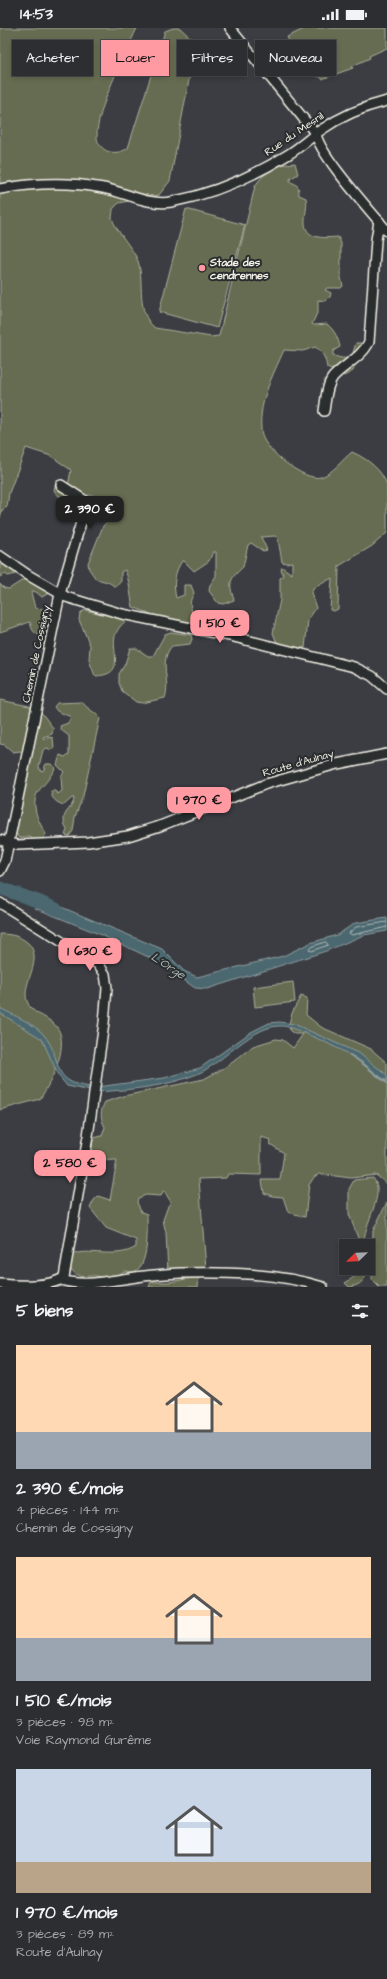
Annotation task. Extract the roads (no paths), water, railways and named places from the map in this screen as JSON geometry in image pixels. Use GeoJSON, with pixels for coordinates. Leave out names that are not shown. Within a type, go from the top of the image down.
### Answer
{"type":"FeatureCollection","features":[{"type":"Feature","properties":{"kind":"street"},"geometry":{"type":"LineString","coordinates":[[230,28],[316,134],[319,144],[344,180],[387,231]]}},
{"type":"Feature","properties":{"kind":"street","name":"Rue du Mesnil"},"geometry":{"type":"LineString","coordinates":[[0,189],[28,184],[91,186],[147,200],[170,202],[213,190],[245,177],[287,155],[316,134],[350,113],[387,101]]}},
{"type":"Feature","properties":{"kind":"street"},"geometry":{"type":"LineString","coordinates":[[324,411],[328,388],[332,378],[357,357],[369,342],[377,229],[379,221]]}},
{"type":"Feature","properties":{"kind":"street","name":"Chemin de Cossigny"},"geometry":{"type":"LineString","coordinates":[[0,872],[5,861],[4,841],[60,594],[87,502],[61,485]]}},
{"type":"Feature","properties":{"kind":"street"},"geometry":{"type":"LineString","coordinates":[[0,556],[60,594],[122,614],[230,636],[354,667],[372,676],[387,689]]}},
{"type":"Feature","properties":{"kind":"street","name":"Route d'Aulnay"},"geometry":{"type":"LineString","coordinates":[[4,841],[18,844],[88,842],[128,836],[160,826],[266,784],[337,764],[387,754]]}},
{"type":"Feature","properties":{"kind":"street"},"geometry":{"type":"LineString","coordinates":[[0,903],[99,965],[105,974],[107,988],[94,1095],[66,1271],[61,1280],[54,1285],[0,1284]]}},
{"type":"Feature","properties":{"kind":"street"},"geometry":{"type":"LineString","coordinates":[[61,1280],[70,1285],[101,1284],[150,1275],[219,1274],[274,1277],[323,1287]]}},
{"type":"Feature","properties":{"kind":"water"},"geometry":{"type":"Polygon","coordinates":[[[42,899],[162,949],[184,971],[197,977],[283,956],[310,943],[337,935],[355,923],[387,918],[387,931],[364,935],[326,951],[207,989],[195,988],[157,961],[99,934],[35,908],[42,899]]]}},
{"type":"Feature","properties":{"kind":"water"},"geometry":{"type":"Polygon","coordinates":[[[0,1008],[39,1030],[50,1043],[62,1075],[68,1080],[77,1084],[91,1087],[91,1091],[67,1086],[58,1075],[42,1039],[0,1013],[0,1008]]]}},
{"type":"Feature","properties":{"kind":"water"},"geometry":{"type":"Polygon","coordinates":[[[279,1022],[294,1024],[360,1054],[387,1075],[387,1081],[347,1053],[312,1036],[283,1026],[272,1027],[249,1037],[217,1062],[197,1074],[160,1085],[96,1092],[97,1087],[164,1078],[200,1068],[251,1032],[269,1023],[279,1022]]]}},
{"type":"Feature","properties":{"kind":"waterway","name":"L'Orge"},"geometry":{"type":"LineString","coordinates":[[0,888],[56,909]]}},
{"type":"Feature","properties":{"kind":"waterway"},"geometry":{"type":"LineString","coordinates":[[350,1055],[360,1061],[387,1083]]}},
{"type":"Feature","properties":{"kind":"place","name":"Stade des cendrennes"},"geometry":{"type":"Point","coordinates":[202,268]}}]}
